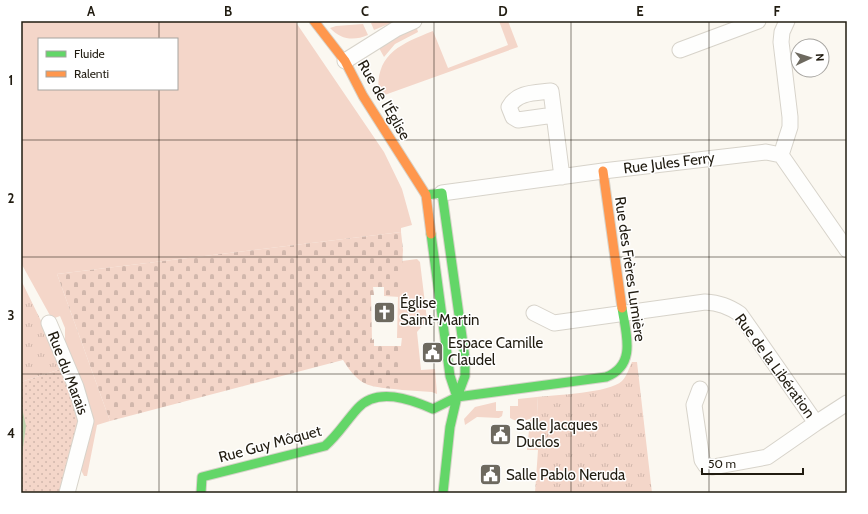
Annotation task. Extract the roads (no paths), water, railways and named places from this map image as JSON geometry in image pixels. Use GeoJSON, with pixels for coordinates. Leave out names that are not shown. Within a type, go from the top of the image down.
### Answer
{"type":"FeatureCollection","features":[{"type":"Feature","properties":{"kind":"street","name":"Rue de l'Église"},"geometry":{"type":"LineString","coordinates":[[314,21],[344,61],[363,96],[426,195],[450,376],[457,397]]}},
{"type":"Feature","properties":{"kind":"street"},"geometry":{"type":"LineString","coordinates":[[344,61],[384,35],[414,21]]}},
{"type":"Feature","properties":{"kind":"street"},"geometry":{"type":"LineString","coordinates":[[680,50],[758,21]]}},
{"type":"Feature","properties":{"kind":"street"},"geometry":{"type":"LineString","coordinates":[[788,21],[782,32],[781,42],[790,127],[781,155],[847,250]]}},
{"type":"Feature","properties":{"kind":"street"},"geometry":{"type":"LineString","coordinates":[[554,115],[562,177]]}},
{"type":"Feature","properties":{"kind":"street","name":"Rue Jules Ferry"},"geometry":{"type":"LineString","coordinates":[[442,193],[603,171],[766,152],[781,155]]}},
{"type":"Feature","properties":{"kind":"street","name":"Rue des Frères Lumière"},"geometry":{"type":"LineString","coordinates":[[457,397],[606,377],[615,374],[626,360],[627,344],[603,171]]}},
{"type":"Feature","properties":{"kind":"street"},"geometry":{"type":"LineString","coordinates":[[426,195],[442,193],[465,358],[465,376],[457,397],[450,427],[443,493]]}},
{"type":"Feature","properties":{"kind":"street","name":"Rue de la Libération"},"geometry":{"type":"LineString","coordinates":[[534,314],[554,323],[705,302],[719,303],[728,306],[740,314],[816,423],[847,403]]}},
{"type":"Feature","properties":{"kind":"street","name":"Rue du Marais"},"geometry":{"type":"LineString","coordinates":[[48,323],[76,387],[86,421],[67,493]]}},
{"type":"Feature","properties":{"kind":"street"},"geometry":{"type":"LineString","coordinates":[[700,389],[694,405],[702,460],[706,466],[713,467],[767,457],[816,423]]}},
{"type":"Feature","properties":{"kind":"street","name":"Rue Guy Môquet"},"geometry":{"type":"LineString","coordinates":[[201,493],[202,477],[325,446],[336,439],[365,401],[373,397],[392,398],[421,403],[433,409],[457,397]]}},
{"type":"Feature","properties":{"kind":"water"},"geometry":{"type":"Polygon","coordinates":[[[21,403],[26,426],[21,462],[21,403]]]}},
{"type":"Feature","properties":{"kind":"place","name":"Église Saint-Martin"},"geometry":{"type":"Point","coordinates":[385,312]}},
{"type":"Feature","properties":{"kind":"place","name":"Espace Camille Claudel"},"geometry":{"type":"Point","coordinates":[433,352]}},
{"type":"Feature","properties":{"kind":"place","name":"Salle Jacques Duclos"},"geometry":{"type":"Point","coordinates":[500,434]}},
{"type":"Feature","properties":{"kind":"place","name":"Salle Pablo Neruda"},"geometry":{"type":"Point","coordinates":[490,475]}}]}
